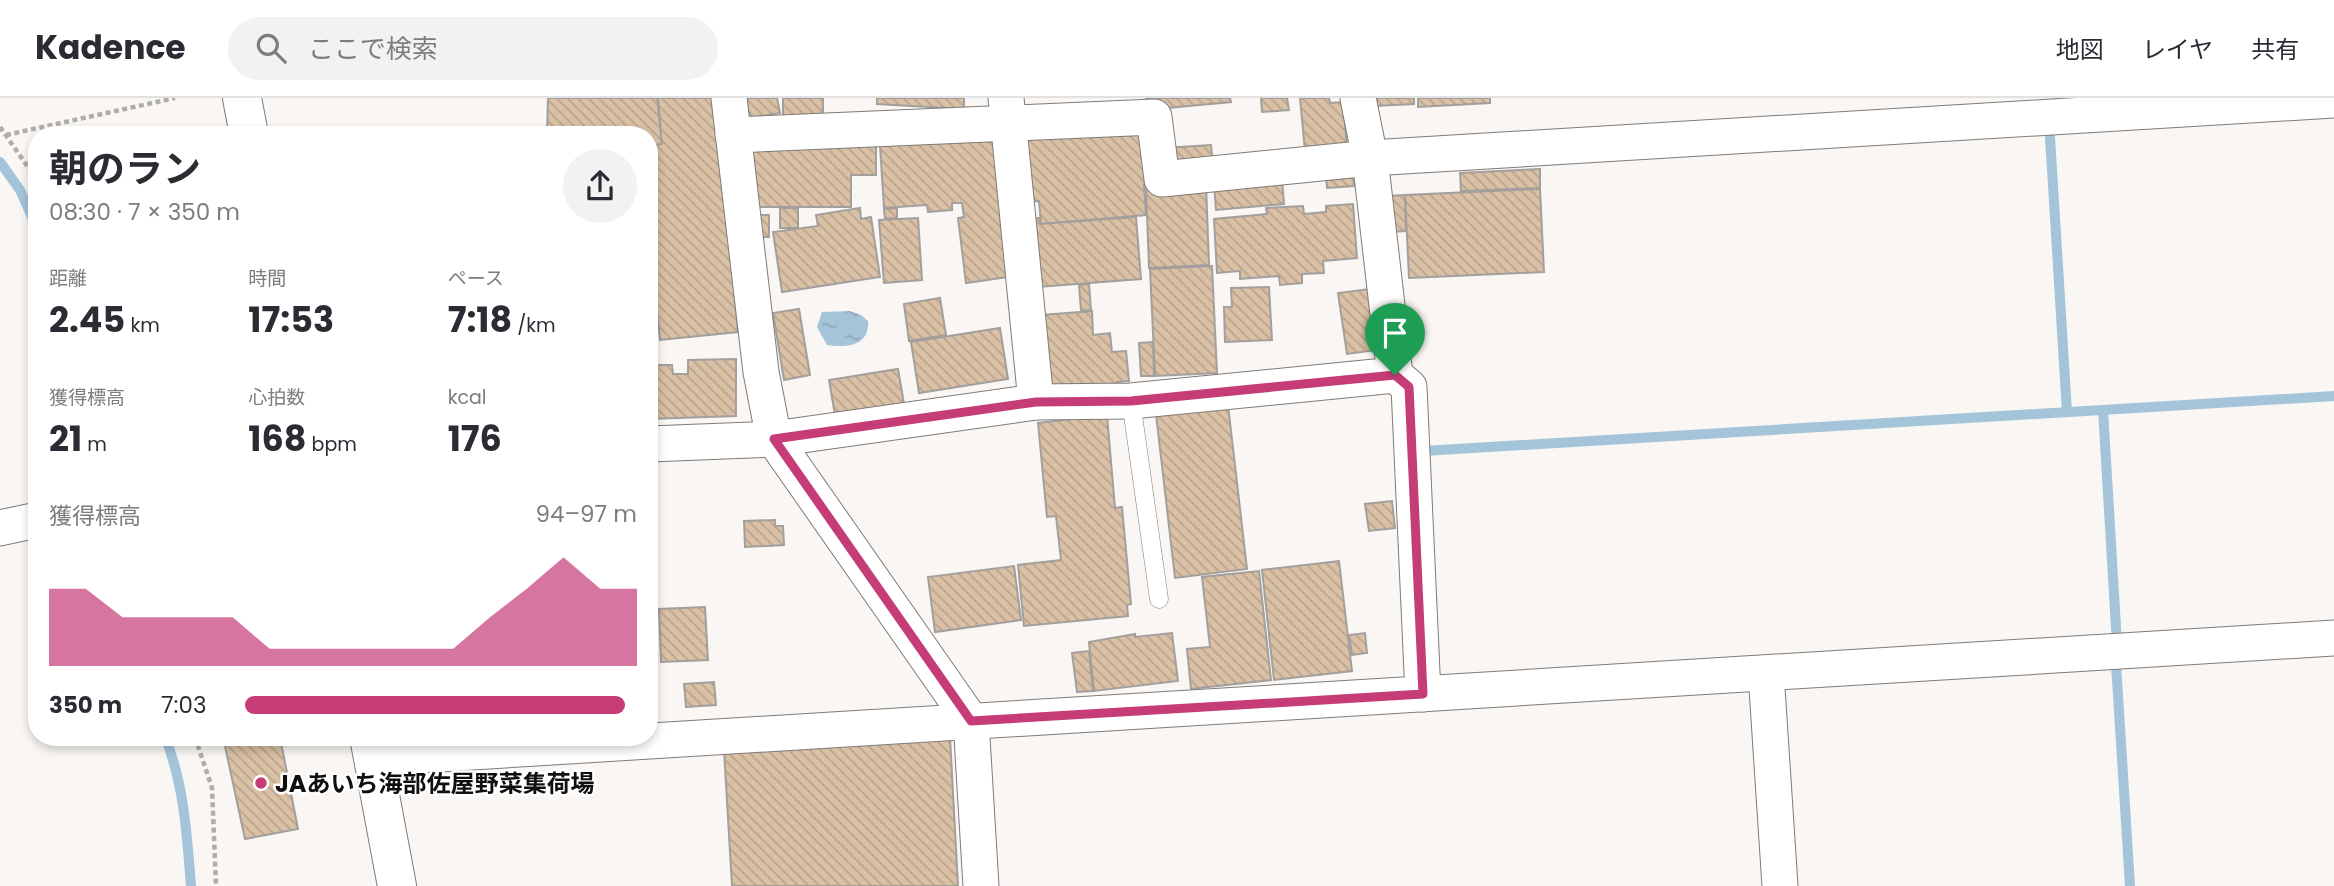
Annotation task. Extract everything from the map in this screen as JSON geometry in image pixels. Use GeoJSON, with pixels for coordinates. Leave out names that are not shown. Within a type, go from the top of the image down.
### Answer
{"type":"FeatureCollection","features":[{"type":"Feature","properties":{"kind":"main road"},"geometry":{"type":"LineString","coordinates":[[242,98],[247,126]]}},
{"type":"Feature","properties":{"kind":"main road"},"geometry":{"type":"LineString","coordinates":[[371,747],[397,886]]}},
{"type":"Feature","properties":{"kind":"street"},"geometry":{"type":"LineString","coordinates":[[729,98],[761,372],[774,439],[971,721],[981,886]]}},
{"type":"Feature","properties":{"kind":"street"},"geometry":{"type":"LineString","coordinates":[[1357,98],[1370,159],[1395,375],[1409,387],[1423,694]]}},
{"type":"Feature","properties":{"kind":"street"},"geometry":{"type":"LineString","coordinates":[[733,135],[1006,111],[1154,117],[1161,179],[1370,159],[2040,108],[2334,100]]}},
{"type":"Feature","properties":{"kind":"street"},"geometry":{"type":"LineString","coordinates":[[1006,111],[1036,402]]}},
{"type":"Feature","properties":{"kind":"street"},"geometry":{"type":"LineString","coordinates":[[658,444],[774,439],[1036,402],[1131,401],[1395,375]]}},
{"type":"Feature","properties":{"kind":"street"},"geometry":{"type":"LineString","coordinates":[[0,528],[28,522]]}},
{"type":"Feature","properties":{"kind":"street"},"geometry":{"type":"LineString","coordinates":[[658,735],[971,721],[2334,638]]}},
{"type":"Feature","properties":{"kind":"street"},"geometry":{"type":"LineString","coordinates":[[1766,673],[1780,886]]}},
{"type":"Feature","properties":{"kind":"street"},"geometry":{"type":"LineString","coordinates":[[371,747],[394,746]]}},
{"type":"Feature","properties":{"kind":"lane"},"geometry":{"type":"LineString","coordinates":[[1131,401],[1159,599]]}},
{"type":"Feature","properties":{"kind":"path"},"geometry":{"type":"LineString","coordinates":[[47,126],[175,98]]}},
{"type":"Feature","properties":{"kind":"path"},"geometry":{"type":"LineString","coordinates":[[0,127],[28,167]]}},
{"type":"Feature","properties":{"kind":"path"},"geometry":{"type":"LineString","coordinates":[[6,135],[28,130]]}},
{"type":"Feature","properties":{"kind":"path"},"geometry":{"type":"LineString","coordinates":[[198,746],[212,788],[216,886]]}},
{"type":"Feature","properties":{"kind":"water"},"geometry":{"type":"Polygon","coordinates":[[[850,311],[868,321],[865,336],[855,344],[827,345],[817,327],[822,312],[850,311]]]}},
{"type":"Feature","properties":{"kind":"building"},"geometry":{"type":"Polygon","coordinates":[[[548,98],[657,98],[662,144],[658,145],[658,126],[547,126],[548,98]]]}},
{"type":"Feature","properties":{"kind":"building"},"geometry":{"type":"Polygon","coordinates":[[[658,98],[716,98],[738,332],[660,340],[658,145],[662,144],[658,98]]]}},
{"type":"Feature","properties":{"kind":"building"},"geometry":{"type":"Polygon","coordinates":[[[746,98],[777,98],[780,113],[750,118],[746,98]]]}},
{"type":"Feature","properties":{"kind":"building"},"geometry":{"type":"Polygon","coordinates":[[[783,98],[823,98],[823,123],[783,123],[783,98]]]}},
{"type":"Feature","properties":{"kind":"building"},"geometry":{"type":"Polygon","coordinates":[[[877,98],[964,98],[964,109],[877,104],[877,98]]]}},
{"type":"Feature","properties":{"kind":"building"},"geometry":{"type":"Polygon","coordinates":[[[1146,98],[1230,98],[1231,102],[1147,110],[1146,98]]]}},
{"type":"Feature","properties":{"kind":"building"},"geometry":{"type":"Polygon","coordinates":[[[1261,98],[1287,98],[1289,110],[1262,112],[1261,98]]]}},
{"type":"Feature","properties":{"kind":"building"},"geometry":{"type":"Polygon","coordinates":[[[1300,98],[1329,98],[1330,103],[1343,102],[1347,147],[1305,151],[1300,98]]]}},
{"type":"Feature","properties":{"kind":"building"},"geometry":{"type":"Polygon","coordinates":[[[1375,98],[1414,98],[1414,104],[1375,106],[1375,98]]]}},
{"type":"Feature","properties":{"kind":"building"},"geometry":{"type":"Polygon","coordinates":[[[1418,98],[1490,98],[1490,103],[1418,107],[1418,98]]]}},
{"type":"Feature","properties":{"kind":"building"},"geometry":{"type":"Polygon","coordinates":[[[1145,124],[1149,184],[1144,184],[1146,215],[1041,224],[1039,201],[1023,202],[1018,134],[1145,124]]]}},
{"type":"Feature","properties":{"kind":"building"},"geometry":{"type":"Polygon","coordinates":[[[997,137],[1015,276],[966,283],[958,218],[964,217],[962,203],[952,203],[952,210],[928,212],[927,205],[884,208],[880,146],[997,137]]]}},
{"type":"Feature","properties":{"kind":"building"},"geometry":{"type":"Polygon","coordinates":[[[748,144],[876,144],[876,175],[851,175],[851,207],[748,207],[748,144]]]}},
{"type":"Feature","properties":{"kind":"building"},"geometry":{"type":"Polygon","coordinates":[[[1211,145],[1213,166],[1165,170],[1164,148],[1211,145]]]}},
{"type":"Feature","properties":{"kind":"building"},"geometry":{"type":"Polygon","coordinates":[[[1540,169],[1540,188],[1461,191],[1460,173],[1540,169]]]}},
{"type":"Feature","properties":{"kind":"building"},"geometry":{"type":"Polygon","coordinates":[[[1353,171],[1354,186],[1327,188],[1326,173],[1353,171]]]}},
{"type":"Feature","properties":{"kind":"building"},"geometry":{"type":"Polygon","coordinates":[[[1282,179],[1284,204],[1216,210],[1214,184],[1282,179]]]}},
{"type":"Feature","properties":{"kind":"building"},"geometry":{"type":"Polygon","coordinates":[[[1206,184],[1209,265],[1149,268],[1146,187],[1206,184]]]}},
{"type":"Feature","properties":{"kind":"building"},"geometry":{"type":"Polygon","coordinates":[[[1540,189],[1544,272],[1409,278],[1405,195],[1540,189]]]}},
{"type":"Feature","properties":{"kind":"building"},"geometry":{"type":"Polygon","coordinates":[[[1405,195],[1406,231],[1389,232],[1387,196],[1405,195]]]}},
{"type":"Feature","properties":{"kind":"building"},"geometry":{"type":"Polygon","coordinates":[[[1353,204],[1357,258],[1323,261],[1324,273],[1302,274],[1302,283],[1280,285],[1279,276],[1240,279],[1240,271],[1217,273],[1214,219],[1267,214],[1266,208],[1303,206],[1304,214],[1326,212],[1326,206],[1353,204]]]}},
{"type":"Feature","properties":{"kind":"building"},"geometry":{"type":"Polygon","coordinates":[[[780,208],[798,208],[798,228],[780,228],[780,208]]]}},
{"type":"Feature","properties":{"kind":"building"},"geometry":{"type":"Polygon","coordinates":[[[860,208],[861,219],[871,217],[880,277],[782,292],[773,232],[818,226],[816,215],[860,208]]]}},
{"type":"Feature","properties":{"kind":"building"},"geometry":{"type":"Polygon","coordinates":[[[897,208],[897,218],[885,219],[884,209],[897,208]]]}},
{"type":"Feature","properties":{"kind":"building"},"geometry":{"type":"Polygon","coordinates":[[[754,215],[769,215],[769,237],[753,237],[754,215]]]}},
{"type":"Feature","properties":{"kind":"building"},"geometry":{"type":"Polygon","coordinates":[[[1136,217],[1141,279],[1038,287],[1033,218],[1039,218],[1040,224],[1136,217]]]}},
{"type":"Feature","properties":{"kind":"building"},"geometry":{"type":"Polygon","coordinates":[[[918,218],[922,280],[884,283],[879,220],[918,218]]]}},
{"type":"Feature","properties":{"kind":"building"},"geometry":{"type":"Polygon","coordinates":[[[1212,266],[1217,373],[1155,376],[1150,269],[1212,266]]]}},
{"type":"Feature","properties":{"kind":"building"},"geometry":{"type":"Polygon","coordinates":[[[1089,284],[1091,310],[1081,311],[1079,285],[1089,284]]]}},
{"type":"Feature","properties":{"kind":"building"},"geometry":{"type":"Polygon","coordinates":[[[1269,287],[1272,340],[1225,342],[1224,307],[1232,307],[1231,288],[1269,287]]]}},
{"type":"Feature","properties":{"kind":"building"},"geometry":{"type":"Polygon","coordinates":[[[1369,289],[1377,350],[1347,354],[1338,293],[1369,289]]]}},
{"type":"Feature","properties":{"kind":"building"},"geometry":{"type":"Polygon","coordinates":[[[940,298],[946,335],[909,341],[904,304],[940,298]]]}},
{"type":"Feature","properties":{"kind":"building"},"geometry":{"type":"Polygon","coordinates":[[[799,309],[810,375],[784,380],[773,313],[799,309]]]}},
{"type":"Feature","properties":{"kind":"building"},"geometry":{"type":"Polygon","coordinates":[[[1092,311],[1093,335],[1110,333],[1112,352],[1126,351],[1129,381],[1117,382],[1117,386],[1048,388],[1042,315],[1092,311]]]}},
{"type":"Feature","properties":{"kind":"building"},"geometry":{"type":"Polygon","coordinates":[[[1000,328],[1008,379],[919,393],[911,342],[1000,328]]]}},
{"type":"Feature","properties":{"kind":"building"},"geometry":{"type":"Polygon","coordinates":[[[1153,342],[1154,376],[1141,376],[1139,343],[1153,342]]]}},
{"type":"Feature","properties":{"kind":"building"},"geometry":{"type":"Polygon","coordinates":[[[736,359],[736,416],[658,419],[658,365],[672,365],[673,374],[688,374],[688,360],[736,359]]]}},
{"type":"Feature","properties":{"kind":"building"},"geometry":{"type":"Polygon","coordinates":[[[898,369],[904,404],[835,415],[829,380],[898,369]]]}},
{"type":"Feature","properties":{"kind":"building"},"geometry":{"type":"Polygon","coordinates":[[[1228,405],[1247,569],[1175,578],[1156,414],[1228,405]]]}},
{"type":"Feature","properties":{"kind":"building"},"geometry":{"type":"Polygon","coordinates":[[[1107,415],[1115,508],[1122,507],[1131,604],[1127,605],[1128,616],[1024,626],[1018,565],[1061,560],[1056,516],[1047,517],[1038,423],[1107,415]]]}},
{"type":"Feature","properties":{"kind":"building"},"geometry":{"type":"Polygon","coordinates":[[[1392,501],[1395,528],[1369,531],[1365,504],[1392,501]]]}},
{"type":"Feature","properties":{"kind":"building"},"geometry":{"type":"Polygon","coordinates":[[[775,520],[775,526],[783,526],[784,545],[745,547],[744,521],[775,520]]]}},
{"type":"Feature","properties":{"kind":"building"},"geometry":{"type":"Polygon","coordinates":[[[1339,561],[1352,671],[1274,680],[1262,570],[1339,561]]]}},
{"type":"Feature","properties":{"kind":"building"},"geometry":{"type":"Polygon","coordinates":[[[1014,566],[1021,620],[935,632],[928,577],[1014,566]]]}},
{"type":"Feature","properties":{"kind":"building"},"geometry":{"type":"Polygon","coordinates":[[[1259,571],[1271,680],[1191,689],[1187,649],[1210,647],[1202,577],[1259,571]]]}},
{"type":"Feature","properties":{"kind":"building"},"geometry":{"type":"Polygon","coordinates":[[[705,607],[708,660],[661,662],[659,609],[705,607]]]}},
{"type":"Feature","properties":{"kind":"building"},"geometry":{"type":"Polygon","coordinates":[[[1172,633],[1178,681],[1094,691],[1089,642],[1135,634],[1135,637],[1172,633]]]}},
{"type":"Feature","properties":{"kind":"building"},"geometry":{"type":"Polygon","coordinates":[[[1365,633],[1367,653],[1352,655],[1349,635],[1365,633]]]}},
{"type":"Feature","properties":{"kind":"building"},"geometry":{"type":"Polygon","coordinates":[[[1089,651],[1093,691],[1077,692],[1072,653],[1089,651]]]}},
{"type":"Feature","properties":{"kind":"building"},"geometry":{"type":"Polygon","coordinates":[[[714,682],[716,705],[686,707],[684,684],[714,682]]]}},
{"type":"Feature","properties":{"kind":"building"},"geometry":{"type":"Polygon","coordinates":[[[950,737],[958,886],[732,886],[724,750],[950,737]]]}},
{"type":"Feature","properties":{"kind":"building","name":"JAあいち海部佐屋野菜集荷場"},"geometry":{"type":"Polygon","coordinates":[[[225,746],[282,746],[298,829],[245,839],[225,746]]]}},
{"type":"Feature","properties":{"kind":"waterway"},"geometry":{"type":"LineString","coordinates":[[2050,137],[2067,412]]}},
{"type":"Feature","properties":{"kind":"waterway"},"geometry":{"type":"LineString","coordinates":[[0,162],[20,190],[28,208]]}},
{"type":"Feature","properties":{"kind":"waterway"},"geometry":{"type":"LineString","coordinates":[[1423,451],[2334,396]]}},
{"type":"Feature","properties":{"kind":"waterway"},"geometry":{"type":"LineString","coordinates":[[2103,410],[2117,644]]}},
{"type":"Feature","properties":{"kind":"waterway"},"geometry":{"type":"LineString","coordinates":[[2116,664],[2130,886]]}},
{"type":"Feature","properties":{"kind":"waterway"},"geometry":{"type":"LineString","coordinates":[[168,746],[181,791],[191,886]]}},
{"type":"Feature","properties":{"kind":"place","name":"JAあいち海部佐屋野菜集荷場"},"geometry":{"type":"Point","coordinates":[261,783]}},
{"type":"Feature","properties":{"kind":"route"},"geometry":{"type":"LineString","coordinates":[[1395,375],[1409,387],[1423,694],[971,721],[774,439],[1036,402],[1131,401],[1395,375]]}}]}
